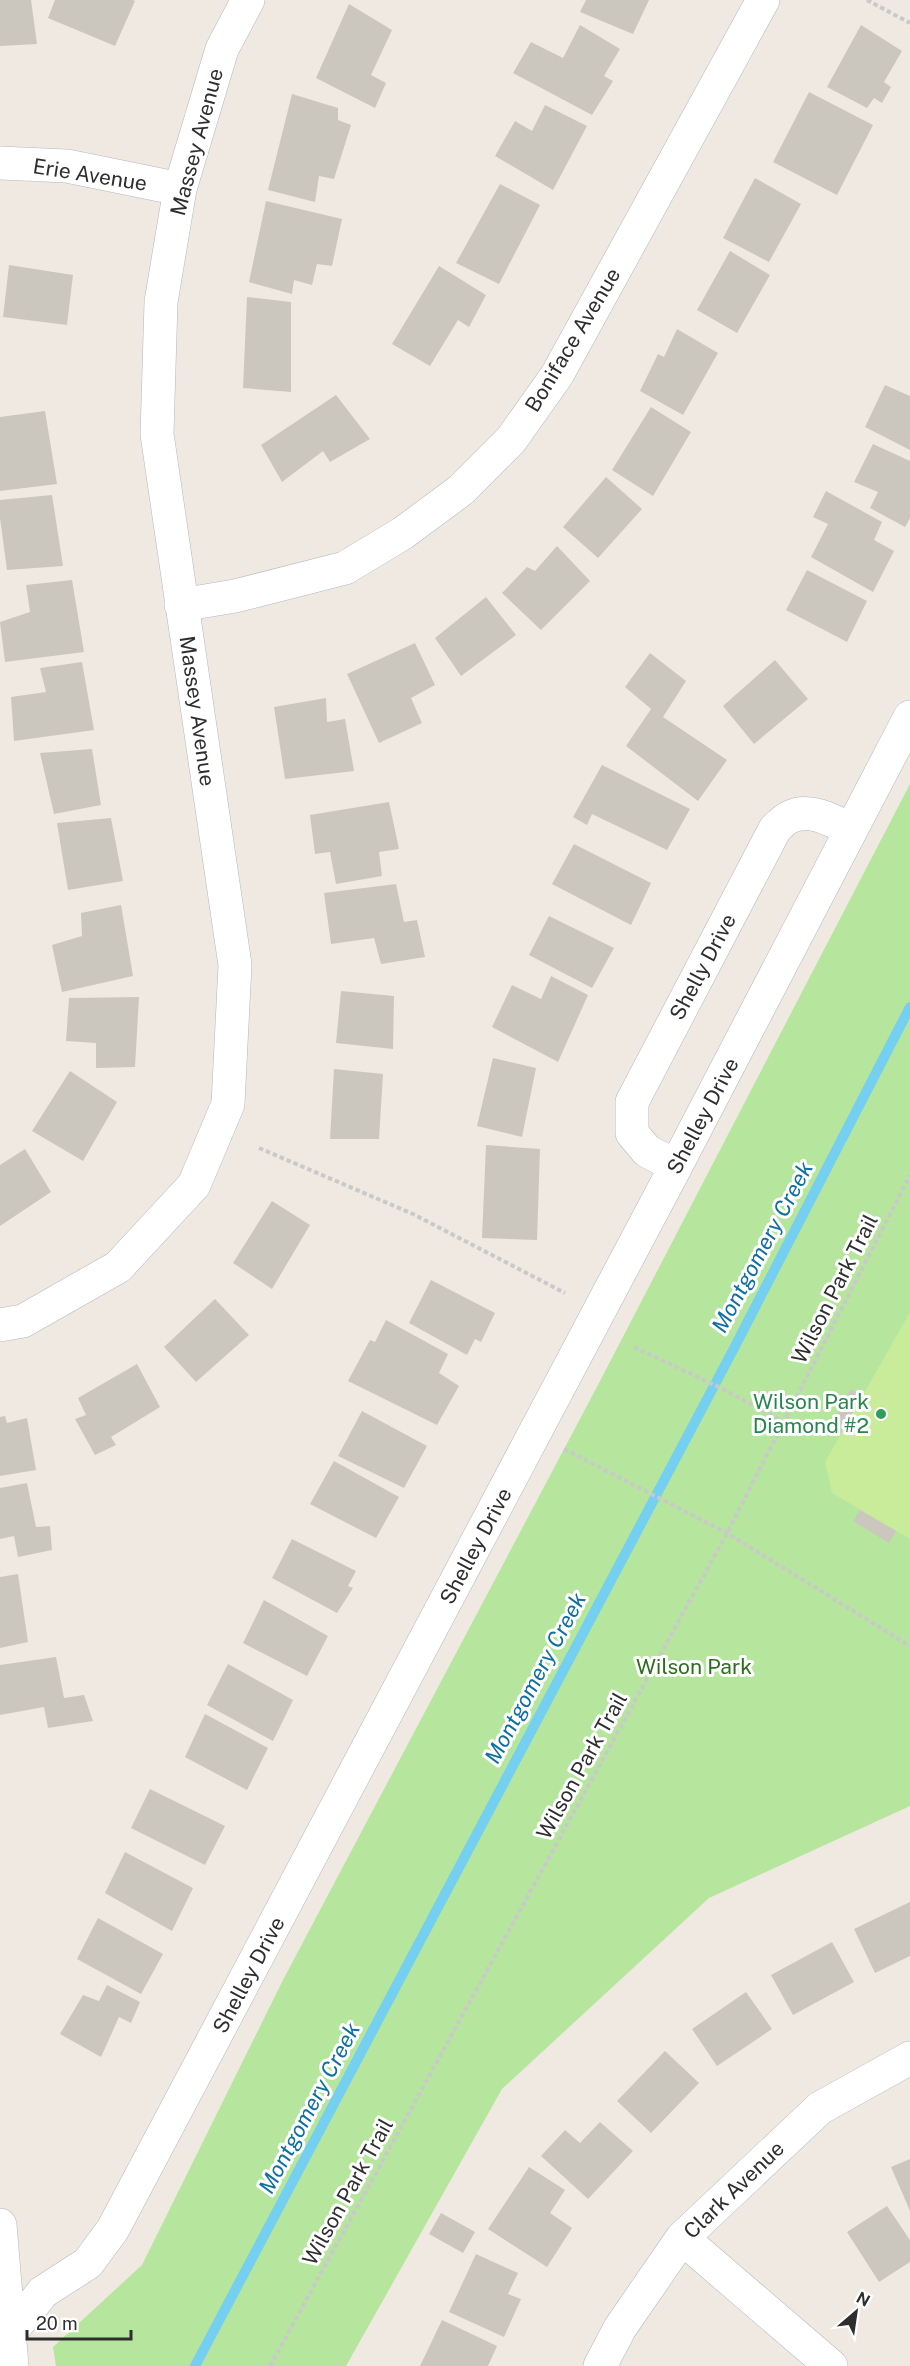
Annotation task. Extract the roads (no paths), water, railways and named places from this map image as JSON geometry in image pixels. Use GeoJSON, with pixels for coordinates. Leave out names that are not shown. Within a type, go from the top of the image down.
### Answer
{"type":"FeatureCollection","features":[{"type":"Feature","properties":{"kind":"street","name":"Massey Avenue"},"geometry":{"type":"LineString","coordinates":[[0,1325],[23,1320],[118,1267],[194,1185],[228,1104],[235,965],[157,434],[161,302],[180,189],[222,49],[248,0]]}},
{"type":"Feature","properties":{"kind":"street","name":"Boniface Avenue"},"geometry":{"type":"LineString","coordinates":[[181,605],[235,596],[345,568],[403,533],[461,490],[511,440],[557,375],[763,0]]}},
{"type":"Feature","properties":{"kind":"street","name":"Erie Avenue"},"geometry":{"type":"LineString","coordinates":[[0,163],[68,166],[180,189]]}},
{"type":"Feature","properties":{"kind":"street","name":"Shelley Drive"},"geometry":{"type":"LineString","coordinates":[[7,2347],[44,2292],[88,2263],[113,2229],[676,1166],[910,717]]}},
{"type":"Feature","properties":{"kind":"street","name":"Shelly Drive"},"geometry":{"type":"LineString","coordinates":[[676,1166],[647,1150],[632,1133],[632,1102],[775,829],[790,817],[807,813],[830,819],[851,830]]}},
{"type":"Feature","properties":{"kind":"street","name":"Clark Avenue"},"geometry":{"type":"LineString","coordinates":[[600,2366],[620,2328],[682,2238],[820,2108],[910,2058]]}},
{"type":"Feature","properties":{"kind":"street"},"geometry":{"type":"LineString","coordinates":[[0,2225],[7,2347]]}},
{"type":"Feature","properties":{"kind":"street"},"geometry":{"type":"LineString","coordinates":[[682,2238],[831,2366]]}},
{"type":"Feature","properties":{"kind":"waterway","name":"Montgomery Creek"},"geometry":{"type":"LineString","coordinates":[[195,2366],[732,1352],[910,1007]]}},
{"type":"Feature","properties":{"kind":"place","name":"Wilson Park Diamond #2"},"geometry":{"type":"Point","coordinates":[881,1414]}},
{"type":"Feature","properties":{"kind":"park label","name":"Wilson Park"},"geometry":{"type":"Point","coordinates":[694,1667]}}]}
